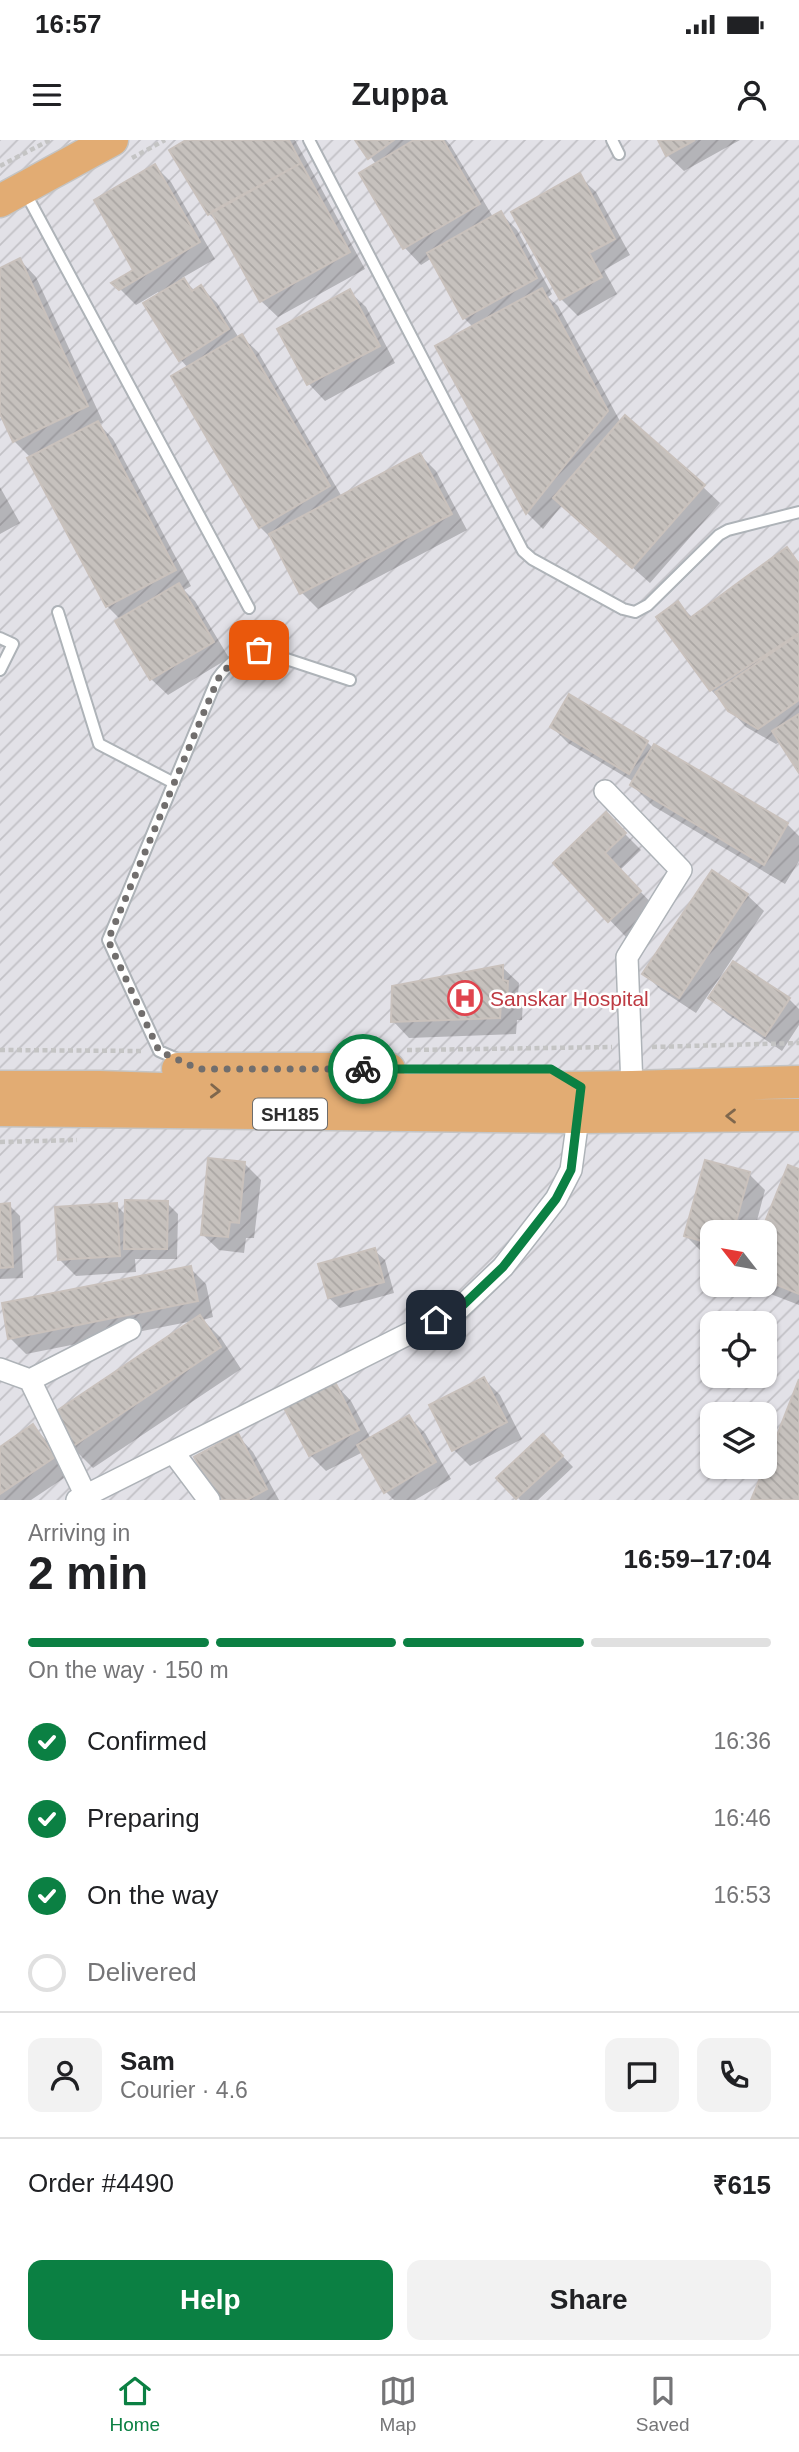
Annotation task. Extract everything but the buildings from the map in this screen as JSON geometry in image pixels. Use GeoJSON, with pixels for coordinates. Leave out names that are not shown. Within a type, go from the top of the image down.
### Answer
{"type":"FeatureCollection","features":[{"type":"Feature","properties":{"kind":"main road"},"geometry":{"type":"LineString","coordinates":[[12,194],[112,140]]}},
{"type":"Feature","properties":{"kind":"main road"},"geometry":{"type":"LineString","coordinates":[[0,1067],[551,1069],[580,1102],[564,1124],[0,1124]]}},
{"type":"Feature","properties":{"kind":"main road","name":"SH185"},"geometry":{"type":"LineString","coordinates":[[0,1110],[580,1102],[632,1087],[799,1082]]}},
{"type":"Feature","properties":{"kind":"main road","name":"SH185"},"geometry":{"type":"LineString","coordinates":[[0,1087],[99,1087],[580,1102],[799,1115]]}},
{"type":"Feature","properties":{"kind":"street"},"geometry":{"type":"LineString","coordinates":[[605,791],[681,870],[627,957],[632,1087]]}},
{"type":"Feature","properties":{"kind":"street"},"geometry":{"type":"LineString","coordinates":[[30,1380],[81,1498],[460,1308],[503,1267],[556,1199],[571,1170],[580,1102]]}},
{"type":"Feature","properties":{"kind":"street"},"geometry":{"type":"LineString","coordinates":[[0,1370],[30,1380],[130,1329]]}},
{"type":"Feature","properties":{"kind":"street"},"geometry":{"type":"LineString","coordinates":[[173,1452],[209,1500]]}},
{"type":"Feature","properties":{"kind":"lane"},"geometry":{"type":"LineString","coordinates":[[309,140],[523,551],[532,559],[623,608],[635,611],[648,604],[728,530],[799,512]]}},
{"type":"Feature","properties":{"kind":"lane"},"geometry":{"type":"LineString","coordinates":[[612,140],[619,154]]}},
{"type":"Feature","properties":{"kind":"lane"},"geometry":{"type":"LineString","coordinates":[[12,194],[249,608]]}},
{"type":"Feature","properties":{"kind":"lane"},"geometry":{"type":"LineString","coordinates":[[58,612],[99,744],[174,783]]}},
{"type":"Feature","properties":{"kind":"lane"},"geometry":{"type":"LineString","coordinates":[[0,638],[13,645],[0,670]]}},
{"type":"Feature","properties":{"kind":"lane"},"geometry":{"type":"LineString","coordinates":[[198,1069],[159,1051],[108,940],[225,668],[248,652],[259,650],[350,680]]}},
{"type":"Feature","properties":{"kind":"path"},"geometry":{"type":"LineString","coordinates":[[0,166],[50,140]]}},
{"type":"Feature","properties":{"kind":"shaded area"},"geometry":{"type":"Polygon","coordinates":[[[0,140],[799,140],[799,1500],[0,1500],[0,140]]]}},
{"type":"Feature","properties":{"kind":"way so far"},"geometry":{"type":"LineString","coordinates":[[259,650],[240,657],[225,668],[218,679],[108,940],[159,1051],[198,1069],[363,1069]]}},
{"type":"Feature","properties":{"kind":"place","name":"Sanskar Hospital"},"geometry":{"type":"Point","coordinates":[465,998]}},
{"type":"Feature","properties":{"kind":"route"},"geometry":{"type":"LineString","coordinates":[[363,1069],[551,1069],[581,1087],[571,1170],[556,1199],[503,1267],[460,1308],[436,1320]]}}]}
